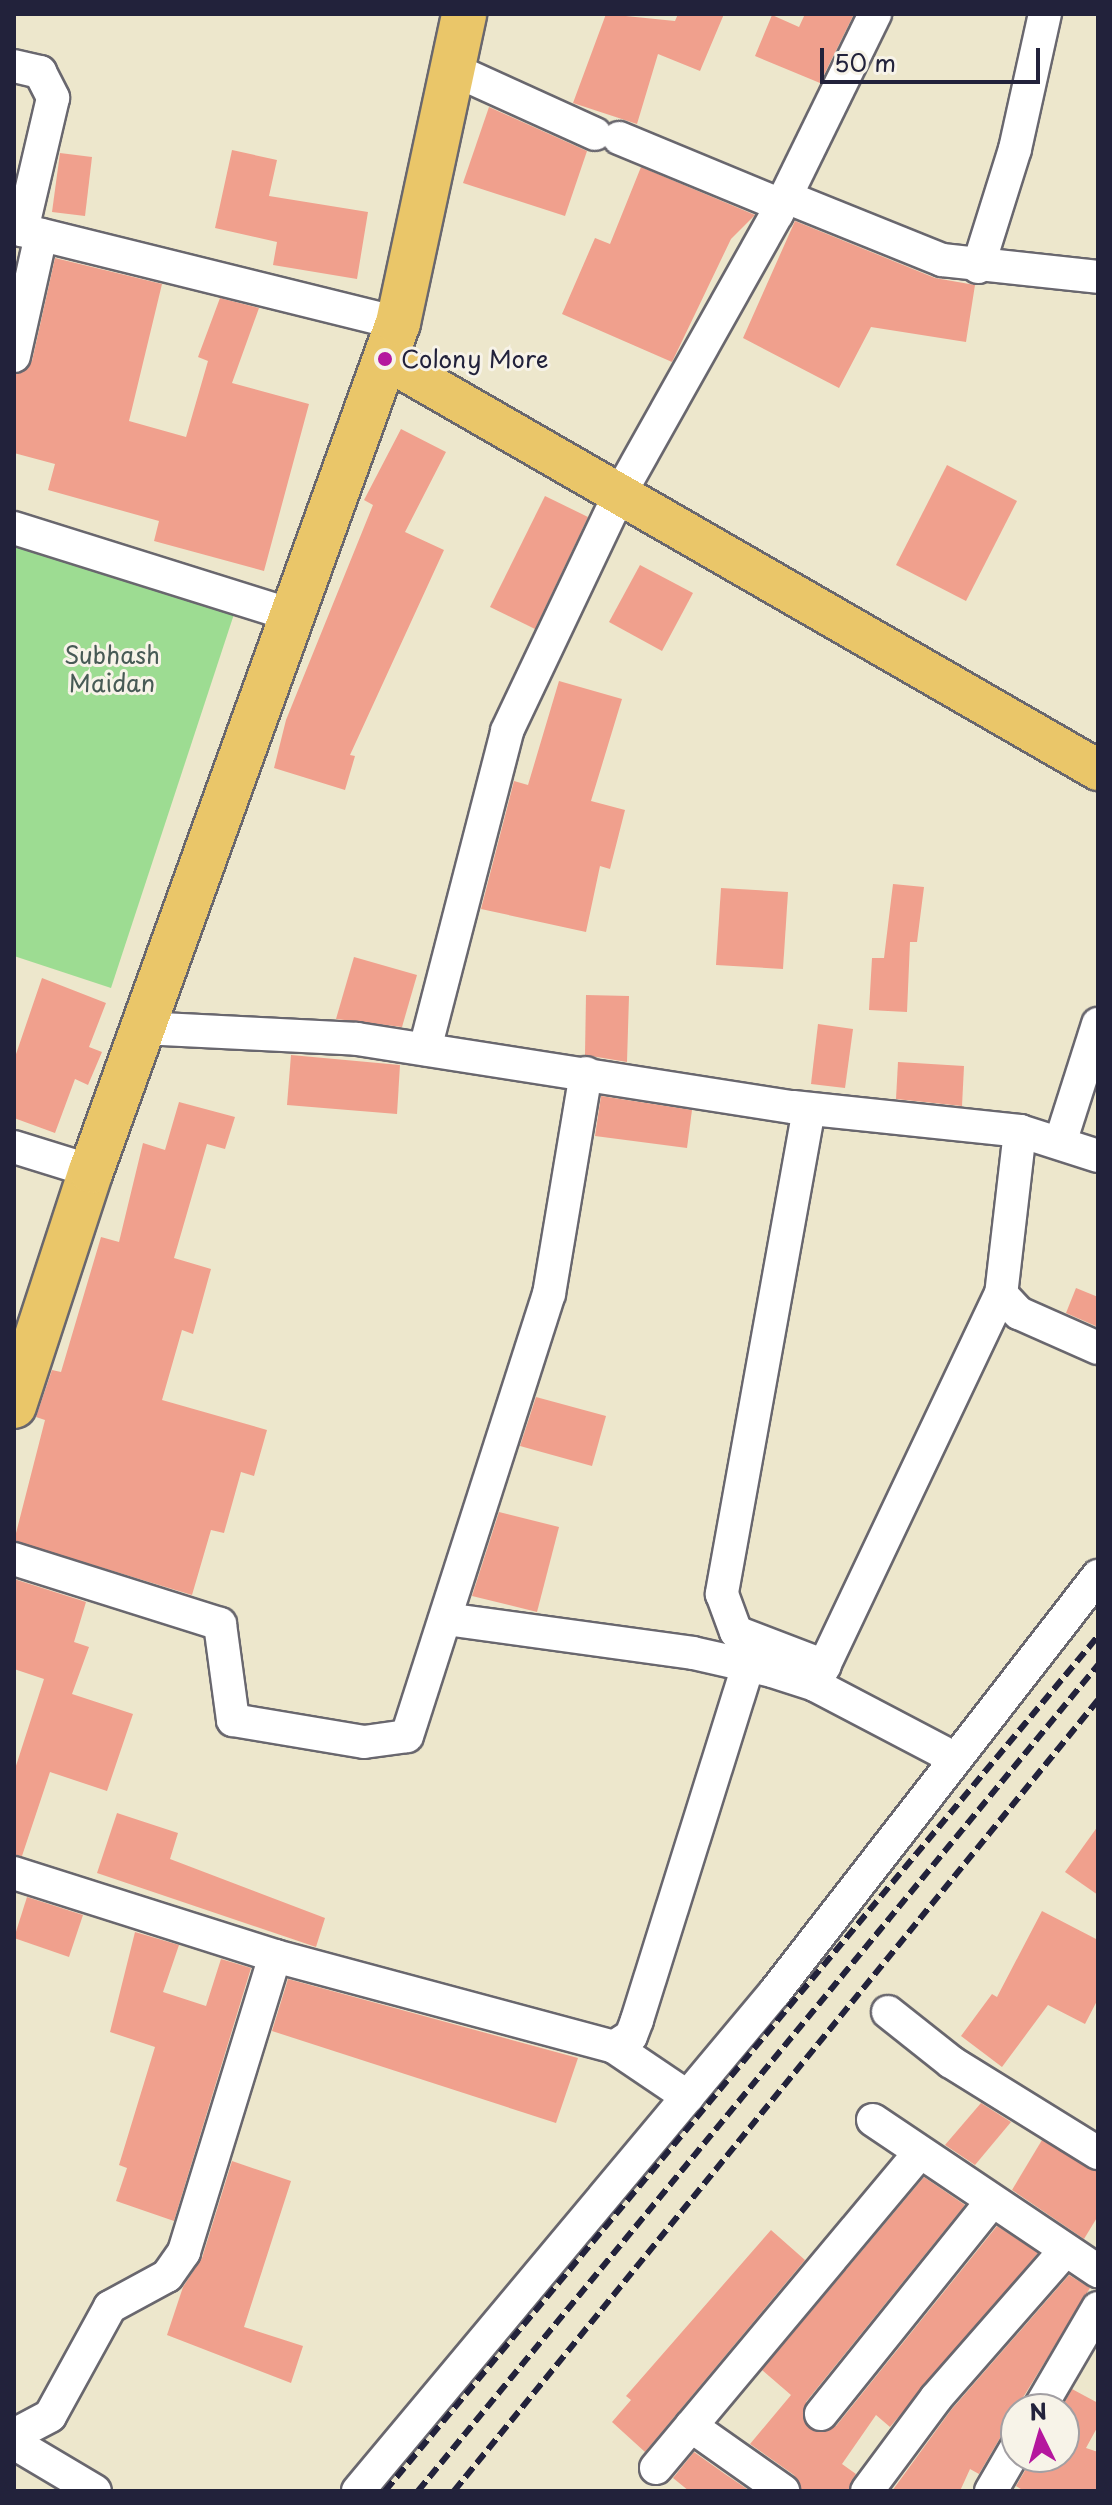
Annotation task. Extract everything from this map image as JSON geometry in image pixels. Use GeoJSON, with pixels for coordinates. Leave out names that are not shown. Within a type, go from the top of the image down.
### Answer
{"type":"FeatureCollection","features":[{"type":"Feature","properties":{"kind":"highway"},"geometry":{"type":"LineString","coordinates":[[14,1406],[91,1171],[295,616],[392,341],[464,14]]}},
{"type":"Feature","properties":{"kind":"main road"},"geometry":{"type":"LineString","coordinates":[[392,341],[618,497],[1098,770]]}},
{"type":"Feature","properties":{"kind":"street"},"geometry":{"type":"LineString","coordinates":[[425,1049],[507,731],[618,497],[783,201],[875,14]]}},
{"type":"Feature","properties":{"kind":"street"},"geometry":{"type":"LineString","coordinates":[[978,267],[1015,149],[1045,14]]}},
{"type":"Feature","properties":{"kind":"street"},"geometry":{"type":"LineString","coordinates":[[14,66],[40,72],[53,98],[25,231],[14,356]]}},
{"type":"Feature","properties":{"kind":"street"},"geometry":{"type":"LineString","coordinates":[[452,69],[607,136],[904,248],[978,267],[1098,277]]}},
{"type":"Feature","properties":{"kind":"street"},"geometry":{"type":"LineString","coordinates":[[25,231],[392,341]]}},
{"type":"Feature","properties":{"kind":"street"},"geometry":{"type":"LineString","coordinates":[[14,528],[295,616]]}},
{"type":"Feature","properties":{"kind":"street"},"geometry":{"type":"LineString","coordinates":[[1061,1140],[1098,1024]]}},
{"type":"Feature","properties":{"kind":"street"},"geometry":{"type":"LineString","coordinates":[[143,1028],[425,1049],[809,1109],[1020,1131],[1061,1140],[1098,1156]]}},
{"type":"Feature","properties":{"kind":"street"},"geometry":{"type":"LineString","coordinates":[[14,1559],[220,1624],[233,1720],[364,1742],[407,1736],[549,1294],[586,1073]]}},
{"type":"Feature","properties":{"kind":"street"},"geometry":{"type":"LineString","coordinates":[[809,1109],[722,1594],[736,1632],[820,1676],[956,1759]]}},
{"type":"Feature","properties":{"kind":"street"},"geometry":{"type":"LineString","coordinates":[[820,1676],[1001,1294],[1020,1131]]}},
{"type":"Feature","properties":{"kind":"street"},"geometry":{"type":"LineString","coordinates":[[14,1147],[91,1171]]}},
{"type":"Feature","properties":{"kind":"street"},"geometry":{"type":"LineString","coordinates":[[1001,1294],[1019,1313],[1098,1348]]}},
{"type":"Feature","properties":{"kind":"street"},"geometry":{"type":"LineString","coordinates":[[358,2491],[688,2097],[1098,1576]]}},
{"type":"Feature","properties":{"kind":"street"},"geometry":{"type":"LineString","coordinates":[[446,1619],[820,1676]]}},
{"type":"Feature","properties":{"kind":"street"},"geometry":{"type":"LineString","coordinates":[[614,2047],[631,2036],[637,2020],[748,1665]]}},
{"type":"Feature","properties":{"kind":"street"},"geometry":{"type":"LineString","coordinates":[[14,1873],[275,1956],[614,2047],[688,2097]]}},
{"type":"Feature","properties":{"kind":"street"},"geometry":{"type":"LineString","coordinates":[[14,2435],[50,2416],[97,2322],[167,2276],[184,2252],[275,1956]]}},
{"type":"Feature","properties":{"kind":"street"},"geometry":{"type":"LineString","coordinates":[[888,2012],[951,2062],[1098,2153]]}},
{"type":"Feature","properties":{"kind":"street"},"geometry":{"type":"LineString","coordinates":[[873,2120],[1063,2253],[1098,2271]]}},
{"type":"Feature","properties":{"kind":"street"},"geometry":{"type":"LineString","coordinates":[[656,2468],[919,2153]]}},
{"type":"Feature","properties":{"kind":"street"},"geometry":{"type":"LineString","coordinates":[[821,2414],[990,2204]]}},
{"type":"Feature","properties":{"kind":"street"},"geometry":{"type":"LineString","coordinates":[[867,2491],[936,2398],[1063,2253]]}},
{"type":"Feature","properties":{"kind":"street"},"geometry":{"type":"LineString","coordinates":[[1048,2393],[1098,2308]]}},
{"type":"Feature","properties":{"kind":"street"},"geometry":{"type":"LineString","coordinates":[[691,2426],[783,2491]]}},
{"type":"Feature","properties":{"kind":"street"},"geometry":{"type":"LineString","coordinates":[[14,2443],[95,2491]]}},
{"type":"Feature","properties":{"kind":"green space","name":"Subhash Maidan"},"geometry":{"type":"Polygon","coordinates":[[[14,533],[237,605],[111,988],[14,956],[14,533]]]}},
{"type":"Feature","properties":{"kind":"building"},"geometry":{"type":"Polygon","coordinates":[[[606,14],[675,21],[678,14],[724,14],[700,71],[658,54],[637,124],[573,103],[606,14]]]}},
{"type":"Feature","properties":{"kind":"building"},"geometry":{"type":"Polygon","coordinates":[[[805,14],[854,14],[820,83],[755,56],[772,15],[799,27],[805,14]]]}},
{"type":"Feature","properties":{"kind":"building"},"geometry":{"type":"Polygon","coordinates":[[[489,107],[587,151],[565,216],[463,183],[489,107]]]}},
{"type":"Feature","properties":{"kind":"building"},"geometry":{"type":"Polygon","coordinates":[[[232,150],[277,160],[269,196],[368,212],[357,279],[273,265],[277,242],[215,228],[232,150]]]}},
{"type":"Feature","properties":{"kind":"building"},"geometry":{"type":"Polygon","coordinates":[[[60,153],[92,157],[85,216],[52,212],[60,153]]]}},
{"type":"Feature","properties":{"kind":"building"},"geometry":{"type":"Polygon","coordinates":[[[641,167],[755,215],[731,239],[672,362],[562,314],[595,238],[610,244],[641,167]]]}},
{"type":"Feature","properties":{"kind":"building"},"geometry":{"type":"Polygon","coordinates":[[[795,221],[935,278],[975,285],[966,342],[871,327],[839,388],[743,338],[795,221]]]}},
{"type":"Feature","properties":{"kind":"building"},"geometry":{"type":"Polygon","coordinates":[[[55,258],[162,284],[129,421],[186,437],[208,361],[198,357],[220,298],[259,308],[232,383],[309,404],[264,571],[154,541],[159,521],[48,490],[55,464],[14,453],[14,374],[32,361],[55,258]]]}},
{"type":"Feature","properties":{"kind":"building"},"geometry":{"type":"Polygon","coordinates":[[[401,429],[446,452],[405,532],[444,550],[350,755],[355,756],[345,790],[274,768],[286,720],[373,505],[364,500],[401,429]]]}},
{"type":"Feature","properties":{"kind":"building"},"geometry":{"type":"Polygon","coordinates":[[[947,465],[1017,501],[966,601],[896,565],[947,465]]]}},
{"type":"Feature","properties":{"kind":"building"},"geometry":{"type":"Polygon","coordinates":[[[545,496],[588,517],[535,629],[490,607],[545,496]]]}},
{"type":"Feature","properties":{"kind":"building"},"geometry":{"type":"Polygon","coordinates":[[[640,565],[693,593],[662,651],[609,622],[640,565]]]}},
{"type":"Feature","properties":{"kind":"building"},"geometry":{"type":"Polygon","coordinates":[[[559,681],[622,699],[591,801],[625,810],[610,869],[600,866],[586,932],[481,909],[514,781],[528,785],[559,681]]]}},
{"type":"Feature","properties":{"kind":"building"},"geometry":{"type":"Polygon","coordinates":[[[893,884],[924,887],[917,942],[910,942],[907,1012],[869,1010],[872,958],[884,958],[893,884]]]}},
{"type":"Feature","properties":{"kind":"building"},"geometry":{"type":"Polygon","coordinates":[[[721,888],[788,892],[783,969],[716,965],[721,888]]]}},
{"type":"Feature","properties":{"kind":"building"},"geometry":{"type":"Polygon","coordinates":[[[354,957],[417,975],[402,1027],[336,1019],[354,957]]]}},
{"type":"Feature","properties":{"kind":"building"},"geometry":{"type":"Polygon","coordinates":[[[42,978],[106,1003],[89,1047],[102,1052],[88,1085],[75,1079],[55,1133],[14,1118],[14,1060],[42,978]]]}},
{"type":"Feature","properties":{"kind":"building"},"geometry":{"type":"Polygon","coordinates":[[[586,995],[629,996],[627,1062],[585,1055],[586,995]]]}},
{"type":"Feature","properties":{"kind":"building"},"geometry":{"type":"Polygon","coordinates":[[[818,1024],[853,1029],[845,1088],[811,1084],[818,1024]]]}},
{"type":"Feature","properties":{"kind":"building"},"geometry":{"type":"Polygon","coordinates":[[[291,1055],[400,1065],[397,1114],[287,1105],[291,1055]]]}},
{"type":"Feature","properties":{"kind":"building"},"geometry":{"type":"Polygon","coordinates":[[[898,1062],[964,1066],[962,1106],[896,1099],[898,1062]]]}},
{"type":"Feature","properties":{"kind":"building"},"geometry":{"type":"Polygon","coordinates":[[[601,1096],[692,1110],[687,1148],[595,1136],[601,1096]]]}},
{"type":"Feature","properties":{"kind":"building"},"geometry":{"type":"Polygon","coordinates":[[[179,1102],[235,1117],[225,1149],[207,1144],[174,1258],[211,1269],[193,1334],[182,1330],[162,1400],[267,1430],[254,1476],[241,1472],[224,1533],[211,1530],[192,1595],[14,1541],[45,1420],[36,1417],[52,1370],[61,1372],[101,1237],[119,1242],[143,1143],[165,1150],[179,1102]]]}},
{"type":"Feature","properties":{"kind":"building"},"geometry":{"type":"Polygon","coordinates":[[[1076,1288],[1098,1297],[1098,1327],[1066,1313],[1076,1288]]]}},
{"type":"Feature","properties":{"kind":"building"},"geometry":{"type":"Polygon","coordinates":[[[536,1397],[606,1416],[592,1466],[520,1446],[536,1397]]]}},
{"type":"Feature","properties":{"kind":"building"},"geometry":{"type":"Polygon","coordinates":[[[499,1512],[559,1527],[537,1612],[472,1596],[499,1512]]]}},
{"type":"Feature","properties":{"kind":"building"},"geometry":{"type":"Polygon","coordinates":[[[14,1579],[86,1602],[74,1642],[89,1647],[72,1694],[133,1714],[107,1791],[50,1772],[22,1856],[14,1855],[14,1772],[44,1679],[14,1669],[14,1579]]]}},
{"type":"Feature","properties":{"kind":"building"},"geometry":{"type":"Polygon","coordinates":[[[117,1813],[178,1833],[170,1859],[325,1918],[316,1947],[97,1873],[117,1813]]]}},
{"type":"Feature","properties":{"kind":"building"},"geometry":{"type":"Polygon","coordinates":[[[1098,1826],[1098,1895],[1065,1872],[1098,1826]]]}},
{"type":"Feature","properties":{"kind":"building"},"geometry":{"type":"Polygon","coordinates":[[[27,1897],[83,1915],[69,1957],[14,1938],[27,1897]]]}},
{"type":"Feature","properties":{"kind":"building"},"geometry":{"type":"Polygon","coordinates":[[[1042,1911],[1098,1940],[1098,1999],[1085,2024],[1048,2005],[1002,2067],[961,2036],[992,1994],[997,1997],[1042,1911]]]}},
{"type":"Feature","properties":{"kind":"building"},"geometry":{"type":"Polygon","coordinates":[[[135,1932],[179,1945],[163,1992],[206,2006],[221,1959],[251,1968],[174,2221],[116,2201],[127,2168],[119,2165],[155,2047],[110,2032],[135,1932]]]}},
{"type":"Feature","properties":{"kind":"building"},"geometry":{"type":"Polygon","coordinates":[[[288,1979],[578,2058],[556,2123],[272,2031],[288,1979]]]}},
{"type":"Feature","properties":{"kind":"building"},"geometry":{"type":"Polygon","coordinates":[[[981,2103],[1011,2122],[975,2165],[945,2145],[981,2103]]]}},
{"type":"Feature","properties":{"kind":"building"},"geometry":{"type":"Polygon","coordinates":[[[1042,2140],[1098,2172],[1098,2216],[1084,2239],[1012,2190],[1042,2140]]]}},
{"type":"Feature","properties":{"kind":"building"},"geometry":{"type":"Polygon","coordinates":[[[232,2161],[291,2181],[244,2327],[303,2346],[291,2383],[167,2335],[183,2287],[202,2258],[232,2161]]]}},
{"type":"Feature","properties":{"kind":"building"},"geometry":{"type":"Polygon","coordinates":[[[924,2177],[965,2205],[806,2402],[810,2429],[836,2426],[997,2226],[1038,2253],[890,2427],[876,2415],[842,2464],[856,2474],[848,2491],[802,2491],[794,2475],[750,2444],[791,2395],[762,2370],[924,2177]]]}},
{"type":"Feature","properties":{"kind":"building"},"geometry":{"type":"Polygon","coordinates":[[[771,2230],[805,2260],[645,2452],[612,2422],[631,2400],[626,2396],[771,2230]]]}},
{"type":"Feature","properties":{"kind":"building"},"geometry":{"type":"Polygon","coordinates":[[[1069,2275],[1090,2288],[1026,2393],[1000,2393],[1000,2438],[979,2474],[970,2469],[960,2491],[892,2491],[951,2410],[1069,2275]]]}},
{"type":"Feature","properties":{"kind":"building"},"geometry":{"type":"Polygon","coordinates":[[[1080,2393],[1098,2403],[1098,2426],[1086,2448],[1098,2452],[1098,2491],[1024,2491],[1016,2486],[1024,2473],[1080,2473],[1080,2393]]]}},
{"type":"Feature","properties":{"kind":"building"},"geometry":{"type":"Polygon","coordinates":[[[694,2452],[750,2491],[689,2491],[673,2478],[694,2452]]]}},
{"type":"Feature","properties":{"kind":"railway"},"geometry":{"type":"LineString","coordinates":[[385,2491],[1098,1636]]}},
{"type":"Feature","properties":{"kind":"railway"},"geometry":{"type":"LineString","coordinates":[[418,2491],[1098,1665]]}},
{"type":"Feature","properties":{"kind":"railway"},"geometry":{"type":"LineString","coordinates":[[454,2491],[1098,1700]]}},
{"type":"Feature","properties":{"kind":"place","name":"Colony More"},"geometry":{"type":"Point","coordinates":[385,359]}}]}
